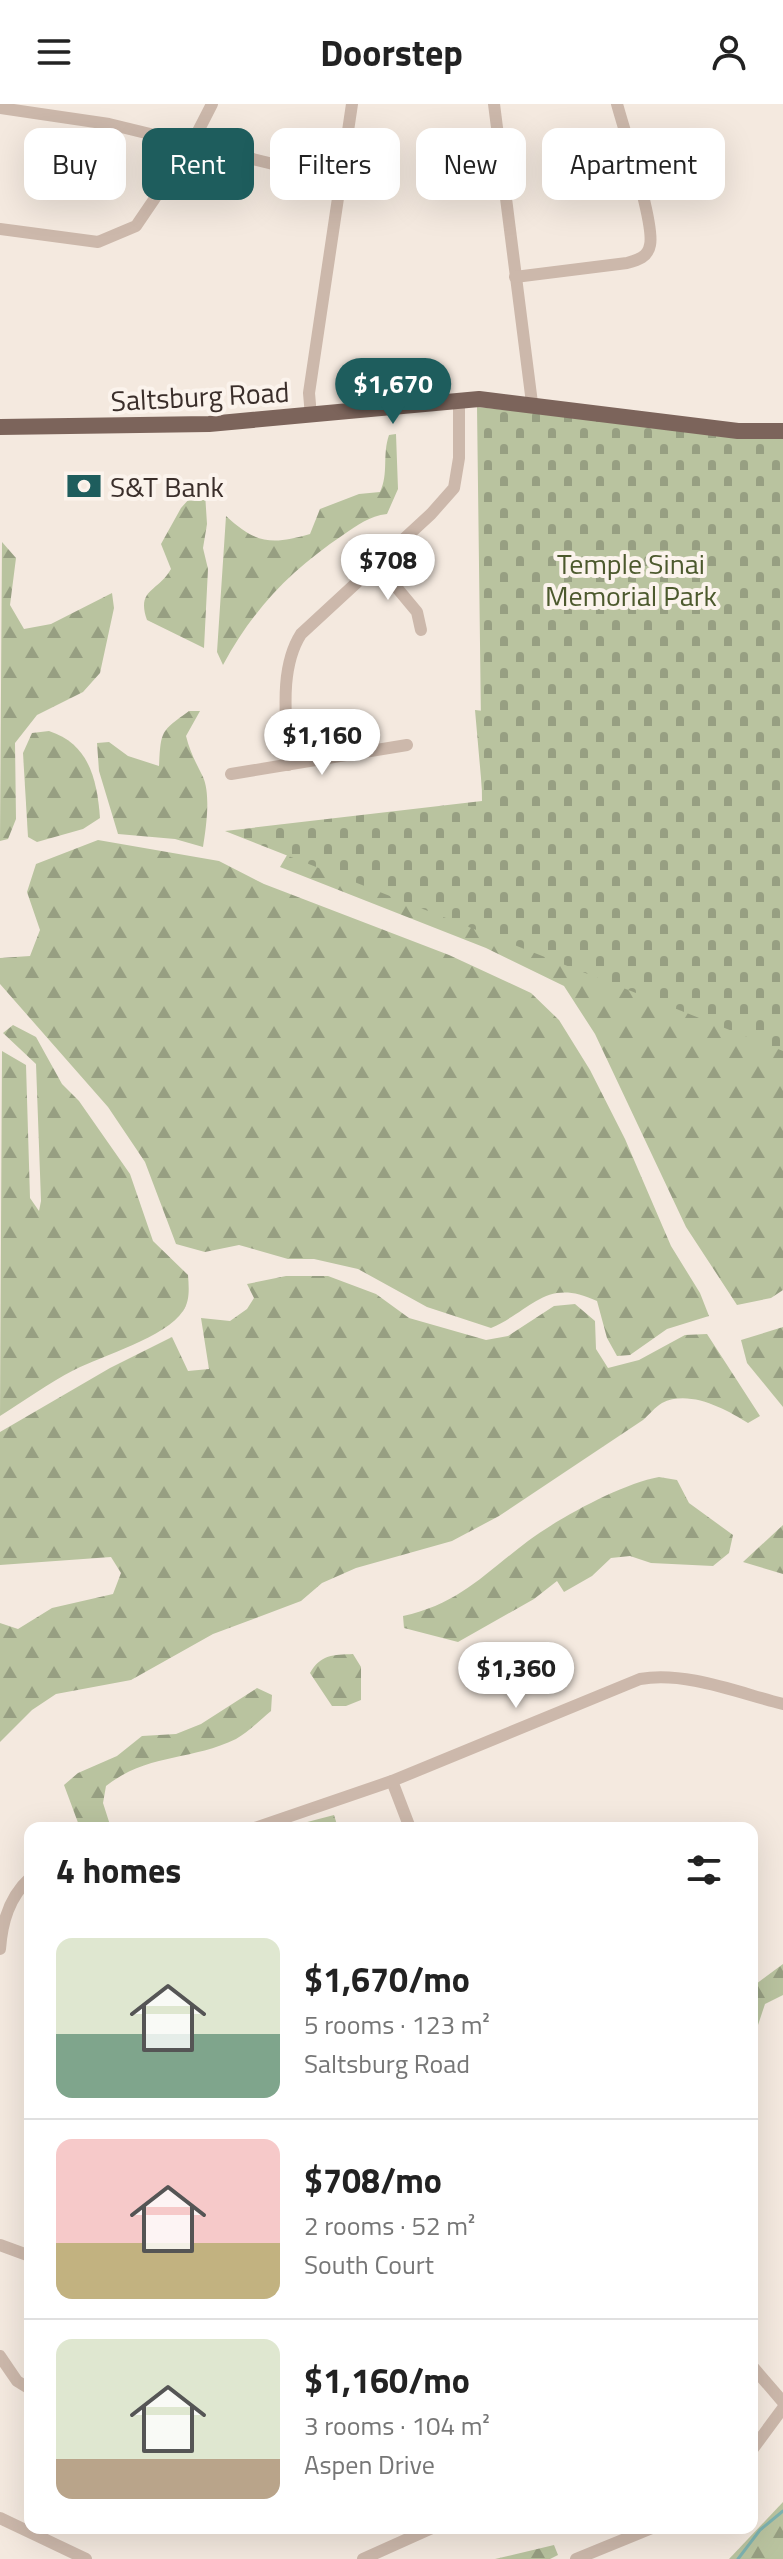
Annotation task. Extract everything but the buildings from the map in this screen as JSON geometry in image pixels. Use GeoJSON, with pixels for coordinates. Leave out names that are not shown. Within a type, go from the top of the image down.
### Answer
{"type":"FeatureCollection","features":[{"type":"Feature","properties":{"kind":"main road","name":"Saltsburg Road"},"geometry":{"type":"LineString","coordinates":[[0,427],[124,426],[311,416],[459,400],[532,403],[738,431],[783,431]]}},
{"type":"Feature","properties":{"kind":"street"},"geometry":{"type":"LineString","coordinates":[[200,128],[212,104]]}},
{"type":"Feature","properties":{"kind":"street"},"geometry":{"type":"LineString","coordinates":[[348,128],[352,104]]}},
{"type":"Feature","properties":{"kind":"street"},"geometry":{"type":"LineString","coordinates":[[494,104],[532,403]]}},
{"type":"Feature","properties":{"kind":"street"},"geometry":{"type":"LineString","coordinates":[[515,277],[627,263],[642,258],[649,250],[650,228],[617,104]]}},
{"type":"Feature","properties":{"kind":"street"},"geometry":{"type":"LineString","coordinates":[[0,108],[109,124],[142,132]]}},
{"type":"Feature","properties":{"kind":"street"},"geometry":{"type":"LineString","coordinates":[[0,229],[84,242],[105,240],[136,226],[156,200]]}},
{"type":"Feature","properties":{"kind":"street"},"geometry":{"type":"LineString","coordinates":[[311,416],[309,393],[336,200]]}},
{"type":"Feature","properties":{"kind":"street"},"geometry":{"type":"LineString","coordinates":[[288,765],[288,666],[293,646],[301,634],[454,488],[459,458],[459,400]]}},
{"type":"Feature","properties":{"kind":"street"},"geometry":{"type":"LineString","coordinates":[[377,564],[417,612],[421,630]]}},
{"type":"Feature","properties":{"kind":"street"},"geometry":{"type":"LineString","coordinates":[[231,774],[407,745]]}},
{"type":"Feature","properties":{"kind":"street"},"geometry":{"type":"LineString","coordinates":[[272,1822],[392,1781],[640,1679],[659,1676],[684,1680],[783,1704]]}},
{"type":"Feature","properties":{"kind":"street"},"geometry":{"type":"LineString","coordinates":[[392,1781],[408,1822]]}},
{"type":"Feature","properties":{"kind":"street"},"geometry":{"type":"LineString","coordinates":[[0,1949],[2,1924],[17,1890],[24,1884]]}},
{"type":"Feature","properties":{"kind":"street"},"geometry":{"type":"LineString","coordinates":[[0,2245],[24,2254]]}},
{"type":"Feature","properties":{"kind":"street"},"geometry":{"type":"LineString","coordinates":[[0,2356],[17,2381],[24,2385]]}},
{"type":"Feature","properties":{"kind":"street"},"geometry":{"type":"LineString","coordinates":[[758,2374],[783,2405],[758,2441]]}},
{"type":"Feature","properties":{"kind":"street"},"geometry":{"type":"LineString","coordinates":[[0,2518],[24,2529]]}},
{"type":"Feature","properties":{"kind":"street"},"geometry":{"type":"LineString","coordinates":[[34,2534],[86,2559]]}},
{"type":"Feature","properties":{"kind":"street"},"geometry":{"type":"LineString","coordinates":[[363,2559],[404,2534]]}},
{"type":"Feature","properties":{"kind":"street"},"geometry":{"type":"LineString","coordinates":[[576,2559],[637,2534]]}},
{"type":"Feature","properties":{"kind":"green space","name":"Temple Sinai Memorial Park"},"geometry":{"type":"Polygon","coordinates":[[[477,407],[783,436],[783,1051],[225,831],[482,801],[477,407]]]}},
{"type":"Feature","properties":{"kind":"green space"},"geometry":{"type":"Polygon","coordinates":[[[396,434],[398,489],[387,514],[369,519],[354,528],[290,577],[260,608],[223,665],[217,652],[226,516],[246,532],[265,540],[285,540],[310,534],[320,509],[359,494],[380,492],[389,435],[396,434]]]}},
{"type":"Feature","properties":{"kind":"green space"},"geometry":{"type":"Polygon","coordinates":[[[198,489],[205,493],[207,524],[203,548],[208,569],[204,648],[147,620],[144,610],[146,596],[171,569],[161,544],[181,508],[198,489]]]}},
{"type":"Feature","properties":{"kind":"green space"},"geometry":{"type":"Polygon","coordinates":[[[2,542],[16,558],[10,605],[24,629],[51,624],[112,593],[114,608],[100,673],[83,692],[37,715],[15,743],[16,819],[8,839],[0,841],[2,542]]]}},
{"type":"Feature","properties":{"kind":"green space"},"geometry":{"type":"Polygon","coordinates":[[[475,710],[518,715],[783,953],[783,1290],[771,1298],[737,1305],[686,1227],[595,1034],[564,986],[486,948],[280,867],[296,840],[484,812],[475,710]]]}},
{"type":"Feature","properties":{"kind":"green space"},"geometry":{"type":"Polygon","coordinates":[[[189,711],[200,711],[186,736],[207,793],[203,847],[175,839],[118,834],[99,771],[97,743],[109,742],[128,756],[159,766],[164,733],[189,711]]]}},
{"type":"Feature","properties":{"kind":"green space"},"geometry":{"type":"Polygon","coordinates":[[[49,731],[63,737],[82,754],[93,777],[100,818],[83,829],[37,842],[28,837],[23,753],[32,733],[49,731]]]}},
{"type":"Feature","properties":{"kind":"green space"},"geometry":{"type":"Polygon","coordinates":[[[98,840],[219,861],[264,884],[449,955],[531,993],[559,1020],[590,1070],[625,1139],[671,1246],[700,1293],[709,1316],[667,1329],[630,1355],[617,1356],[607,1338],[597,1301],[580,1294],[565,1292],[541,1298],[491,1328],[427,1307],[358,1269],[314,1259],[288,1259],[239,1245],[205,1252],[176,1244],[145,1162],[108,1107],[0,984],[0,958],[30,956],[40,930],[27,892],[36,864],[98,840]]]}},
{"type":"Feature","properties":{"kind":"green space"},"geometry":{"type":"Polygon","coordinates":[[[13,1025],[36,1037],[62,1084],[79,1101],[130,1174],[153,1241],[188,1275],[189,1289],[183,1311],[163,1329],[74,1370],[0,1416],[2,1051],[26,1065],[30,1198],[39,1211],[41,1201],[36,1064],[3,1033],[13,1025]]]}},
{"type":"Feature","properties":{"kind":"green space"},"geometry":{"type":"Polygon","coordinates":[[[286,1276],[328,1276],[376,1294],[409,1318],[486,1340],[508,1336],[554,1306],[575,1304],[595,1321],[596,1349],[608,1368],[639,1360],[685,1335],[707,1334],[760,1416],[748,1423],[695,1399],[673,1399],[662,1403],[643,1420],[499,1516],[452,1541],[356,1568],[322,1583],[301,1601],[213,1634],[131,1680],[56,1694],[32,1710],[0,1742],[0,1623],[18,1629],[52,1608],[113,1594],[121,1573],[111,1557],[0,1565],[0,1432],[110,1368],[172,1337],[188,1371],[209,1369],[201,1318],[230,1321],[247,1309],[254,1298],[247,1284],[286,1276]]]}},
{"type":"Feature","properties":{"kind":"green space"},"geometry":{"type":"Polygon","coordinates":[[[783,1327],[783,1407],[747,1363],[741,1340],[783,1327]]]}},
{"type":"Feature","properties":{"kind":"green space"},"geometry":{"type":"Polygon","coordinates":[[[659,1477],[677,1480],[689,1503],[733,1535],[729,1553],[713,1566],[651,1563],[630,1556],[611,1558],[592,1576],[564,1592],[557,1581],[534,1599],[458,1642],[404,1628],[403,1616],[456,1596],[556,1522],[609,1494],[659,1477]]]}},
{"type":"Feature","properties":{"kind":"green space"},"geometry":{"type":"Polygon","coordinates":[[[783,1525],[783,1574],[743,1562],[783,1525]]]}},
{"type":"Feature","properties":{"kind":"green space"},"geometry":{"type":"Polygon","coordinates":[[[353,1654],[361,1667],[361,1700],[346,1706],[332,1706],[310,1673],[323,1659],[353,1654]]]}},
{"type":"Feature","properties":{"kind":"green space"},"geometry":{"type":"Polygon","coordinates":[[[257,1688],[272,1695],[271,1711],[236,1739],[203,1751],[154,1762],[122,1775],[106,1786],[103,1803],[109,1822],[78,1822],[64,1785],[78,1773],[117,1756],[142,1736],[176,1734],[201,1724],[257,1688]]]}},
{"type":"Feature","properties":{"kind":"green space"},"geometry":{"type":"Polygon","coordinates":[[[334,1815],[336,1822],[307,1822],[334,1815]]]}},
{"type":"Feature","properties":{"kind":"green space"},"geometry":{"type":"Polygon","coordinates":[[[783,1964],[783,1995],[765,2004],[758,2025],[758,1983],[783,1964]]]}},
{"type":"Feature","properties":{"kind":"green space"},"geometry":{"type":"Polygon","coordinates":[[[783,2502],[783,2559],[729,2559],[753,2534],[758,2534],[758,2528],[783,2502]]]}},
{"type":"Feature","properties":{"kind":"green space"},"geometry":{"type":"Polygon","coordinates":[[[554,2545],[558,2555],[550,2559],[495,2559],[554,2545]]]}},
{"type":"Feature","properties":{"kind":"waterway"},"geometry":{"type":"LineString","coordinates":[[758,2533],[783,2511]]}},
{"type":"Feature","properties":{"kind":"waterway"},"geometry":{"type":"LineString","coordinates":[[738,2559],[757,2534]]}},
{"type":"Feature","properties":{"kind":"place","name":"S&T Bank"},"geometry":{"type":"Point","coordinates":[84,486]}}]}
